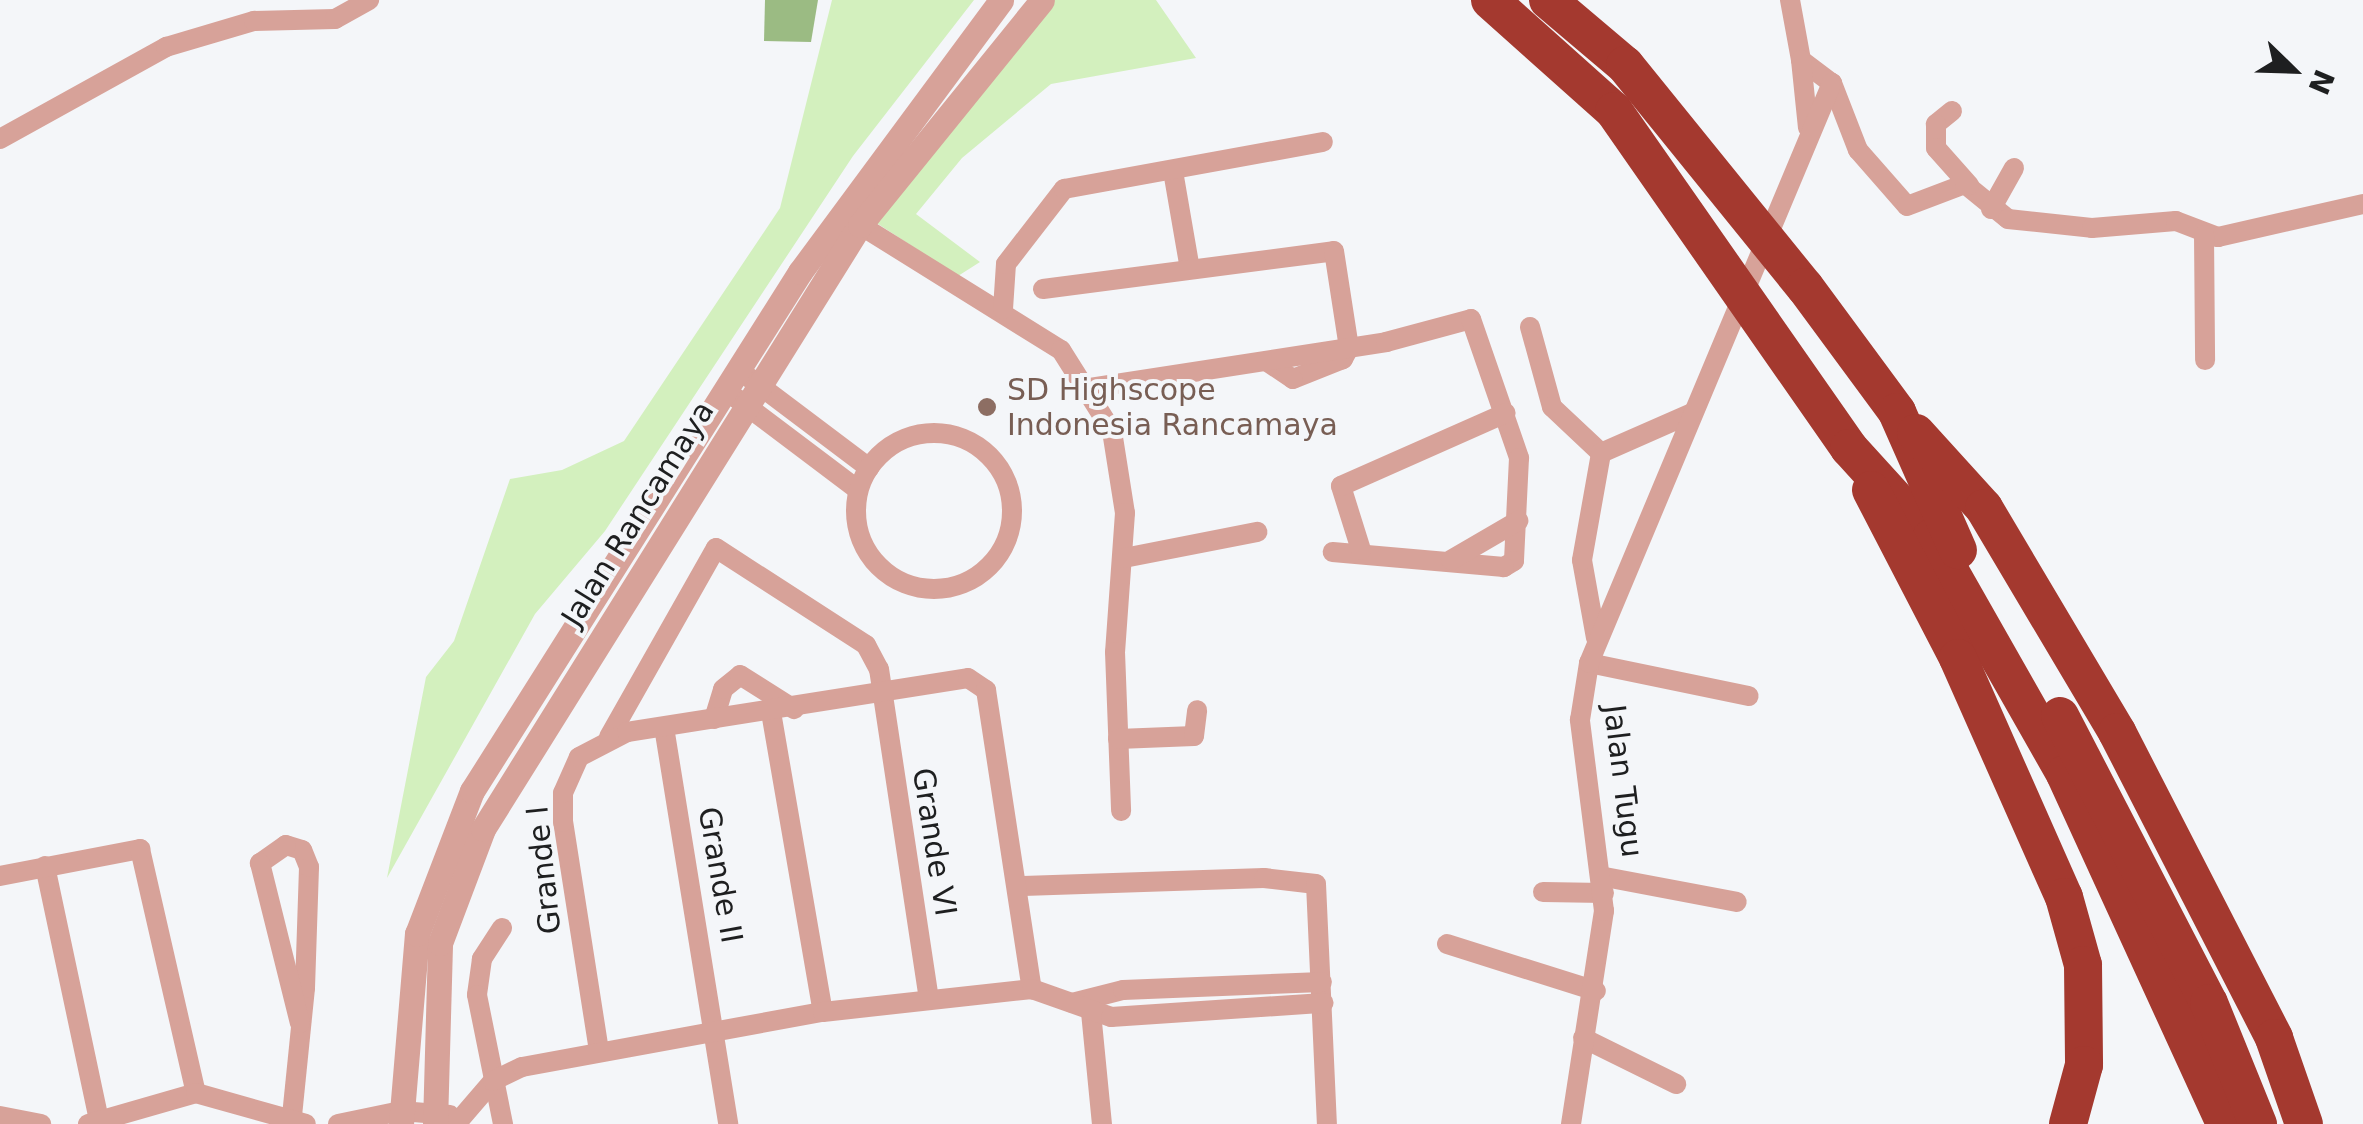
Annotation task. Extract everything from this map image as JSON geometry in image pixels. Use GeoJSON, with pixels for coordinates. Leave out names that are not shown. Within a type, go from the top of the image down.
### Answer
{"type":"FeatureCollection","features":[{"type":"Feature","properties":{"kind":"highway"},"geometry":{"type":"LineString","coordinates":[[1490,0],[1614,111],[1849,448],[1931,538],[2078,770]]}},
{"type":"Feature","properties":{"kind":"highway"},"geometry":{"type":"LineString","coordinates":[[1548,0],[1625,65],[1898,412],[1984,508],[2117,732],[2274,1038],[2304,1124]]}},
{"type":"Feature","properties":{"kind":"highway"},"geometry":{"type":"LineString","coordinates":[[1898,412],[1947,532],[2078,770],[2221,1070],[2258,1124]]}},
{"type":"Feature","properties":{"kind":"highway"},"geometry":{"type":"LineString","coordinates":[[1849,448],[2018,790],[2083,965],[2084,1065],[2068,1124]]}},
{"type":"Feature","properties":{"kind":"highway"},"geometry":{"type":"LineString","coordinates":[[2221,1070],[2225,1124]]}},
{"type":"Feature","properties":{"kind":"street"},"geometry":{"type":"LineString","coordinates":[[0,139],[166,47],[249,22],[334,19],[369,0]]}},
{"type":"Feature","properties":{"kind":"street","name":"Jalan Rancamaya"},"geometry":{"type":"LineString","coordinates":[[447,1120],[440,943],[466,862],[549,712],[876,161],[1001,0]]}},
{"type":"Feature","properties":{"kind":"street","name":"Jalan Rancamaya"},"geometry":{"type":"LineString","coordinates":[[401,1118],[407,989],[443,850],[494,751],[742,388],[860,225],[1042,0]]}},
{"type":"Feature","properties":{"kind":"street"},"geometry":{"type":"LineString","coordinates":[[1790,0],[1808,128]]}},
{"type":"Feature","properties":{"kind":"street"},"geometry":{"type":"LineString","coordinates":[[1801,60],[1832,83],[1858,150],[1894,200],[1922,206],[1969,185]]}},
{"type":"Feature","properties":{"kind":"street"},"geometry":{"type":"LineString","coordinates":[[1808,128],[1832,83]]}},
{"type":"Feature","properties":{"kind":"street"},"geometry":{"type":"LineString","coordinates":[[1952,111],[1936,124],[1936,148],[1991,210],[2092,228],[2176,220],[2204,235],[2363,204]]}},
{"type":"Feature","properties":{"kind":"street","name":"Jalan Tugu"},"geometry":{"type":"LineString","coordinates":[[1571,1124],[1583,1038],[1596,991],[1604,885],[1580,720],[1589,663],[1808,128]]}},
{"type":"Feature","properties":{"kind":"street"},"geometry":{"type":"LineString","coordinates":[[1004,309],[1006,264],[1055,194],[1323,142]]}},
{"type":"Feature","properties":{"kind":"street"},"geometry":{"type":"LineString","coordinates":[[1991,210],[2014,168]]}},
{"type":"Feature","properties":{"kind":"street"},"geometry":{"type":"LineString","coordinates":[[1173,171],[1189,264]]}},
{"type":"Feature","properties":{"kind":"street"},"geometry":{"type":"LineString","coordinates":[[860,225],[1004,309],[1061,350],[1090,388],[1118,451],[1124,558],[1118,740],[1121,811]]}},
{"type":"Feature","properties":{"kind":"street"},"geometry":{"type":"LineString","coordinates":[[2204,235],[2205,360]]}},
{"type":"Feature","properties":{"kind":"street"},"geometry":{"type":"LineString","coordinates":[[1043,289],[1189,264],[1329,248],[1339,262],[1349,348]]}},
{"type":"Feature","properties":{"kind":"street"},"geometry":{"type":"LineString","coordinates":[[1090,388],[1349,348],[1471,319],[1519,458],[1518,521],[1510,565],[1361,550],[1333,552]]}},
{"type":"Feature","properties":{"kind":"street"},"geometry":{"type":"LineString","coordinates":[[1530,326],[1552,407],[1602,453]]}},
{"type":"Feature","properties":{"kind":"street"},"geometry":{"type":"LineString","coordinates":[[742,388],[869,468]]}},
{"type":"Feature","properties":{"kind":"street"},"geometry":{"type":"LineString","coordinates":[[742,388],[858,490]]}},
{"type":"Feature","properties":{"kind":"street"},"geometry":{"type":"LineString","coordinates":[[1602,453],[1694,408]]}},
{"type":"Feature","properties":{"kind":"street"},"geometry":{"type":"LineString","coordinates":[[1361,550],[1341,486],[1506,414]]}},
{"type":"Feature","properties":{"kind":"street"},"geometry":{"type":"LineString","coordinates":[[929,432],[976,444],[995,460],[1013,506],[1000,554],[962,584],[901,582],[860,537],[858,490],[869,468],[894,444],[929,432]]}},
{"type":"Feature","properties":{"kind":"street"},"geometry":{"type":"LineString","coordinates":[[1596,638],[1582,560],[1602,453]]}},
{"type":"Feature","properties":{"kind":"street"},"geometry":{"type":"LineString","coordinates":[[1452,560],[1518,521]]}},
{"type":"Feature","properties":{"kind":"street"},"geometry":{"type":"LineString","coordinates":[[1124,558],[1257,532]]}},
{"type":"Feature","properties":{"kind":"street","name":"Grande VI"},"geometry":{"type":"LineString","coordinates":[[716,548],[866,645],[879,694],[929,999]]}},
{"type":"Feature","properties":{"kind":"street","name":"Grande I"},"geometry":{"type":"LineString","coordinates":[[599,1051],[562,806],[580,758],[609,737],[716,548]]}},
{"type":"Feature","properties":{"kind":"street"},"geometry":{"type":"LineString","coordinates":[[1589,663],[1750,696]]}},
{"type":"Feature","properties":{"kind":"street"},"geometry":{"type":"LineString","coordinates":[[714,719],[723,689],[740,675],[794,708]]}},
{"type":"Feature","properties":{"kind":"street"},"geometry":{"type":"LineString","coordinates":[[609,737],[968,678],[985,684],[1022,886],[1032,989]]}},
{"type":"Feature","properties":{"kind":"street"},"geometry":{"type":"LineString","coordinates":[[1118,740],[1194,736],[1198,710]]}},
{"type":"Feature","properties":{"kind":"street"},"geometry":{"type":"LineString","coordinates":[[772,712],[823,1012]]}},
{"type":"Feature","properties":{"kind":"street","name":"Grande II"},"geometry":{"type":"LineString","coordinates":[[664,727],[728,1124]]}},
{"type":"Feature","properties":{"kind":"street"},"geometry":{"type":"LineString","coordinates":[[44,866],[92,1122],[196,1093],[299,1120],[309,868],[302,850],[286,845],[260,863],[300,1023]]}},
{"type":"Feature","properties":{"kind":"street"},"geometry":{"type":"LineString","coordinates":[[0,876],[125,846],[144,855],[196,1093]]}},
{"type":"Feature","properties":{"kind":"street"},"geometry":{"type":"LineString","coordinates":[[1022,886],[1312,882],[1324,900],[1327,1124]]}},
{"type":"Feature","properties":{"kind":"street"},"geometry":{"type":"LineString","coordinates":[[1543,892],[1604,885],[1737,902]]}},
{"type":"Feature","properties":{"kind":"street"},"geometry":{"type":"LineString","coordinates":[[502,928],[477,980],[503,1124]]}},
{"type":"Feature","properties":{"kind":"street"},"geometry":{"type":"LineString","coordinates":[[1446,944],[1596,991]]}},
{"type":"Feature","properties":{"kind":"street"},"geometry":{"type":"LineString","coordinates":[[338,1124],[401,1118],[447,1120],[493,1081],[599,1051],[823,1012],[1032,989],[1084,1003],[1323,993]]}},
{"type":"Feature","properties":{"kind":"street"},"geometry":{"type":"LineString","coordinates":[[1084,1003],[1102,1124]]}},
{"type":"Feature","properties":{"kind":"street"},"geometry":{"type":"LineString","coordinates":[[1583,1038],[1676,1084]]}},
{"type":"Feature","properties":{"kind":"street"},"geometry":{"type":"LineString","coordinates":[[1,1108],[41,1124]]}},
{"type":"Feature","properties":{"kind":"green space"},"geometry":{"type":"Polygon","coordinates":[[[765,0],[818,0],[811,42],[764,41],[765,0]]]}},
{"type":"Feature","properties":{"kind":"green space"},"geometry":{"type":"Polygon","coordinates":[[[832,0],[974,0],[853,156],[605,531],[535,614],[387,878],[426,677],[454,641],[510,479],[562,470],[624,441],[780,208],[832,0]]]}},
{"type":"Feature","properties":{"kind":"green space"},"geometry":{"type":"Polygon","coordinates":[[[1054,0],[1156,0],[1196,58],[1051,84],[962,158],[916,214],[980,262],[958,276],[875,222],[1054,0]]]}},
{"type":"Feature","properties":{"kind":"place","name":"SD Highscope Indonesia Rancamaya"},"geometry":{"type":"Point","coordinates":[987,407]}}]}
